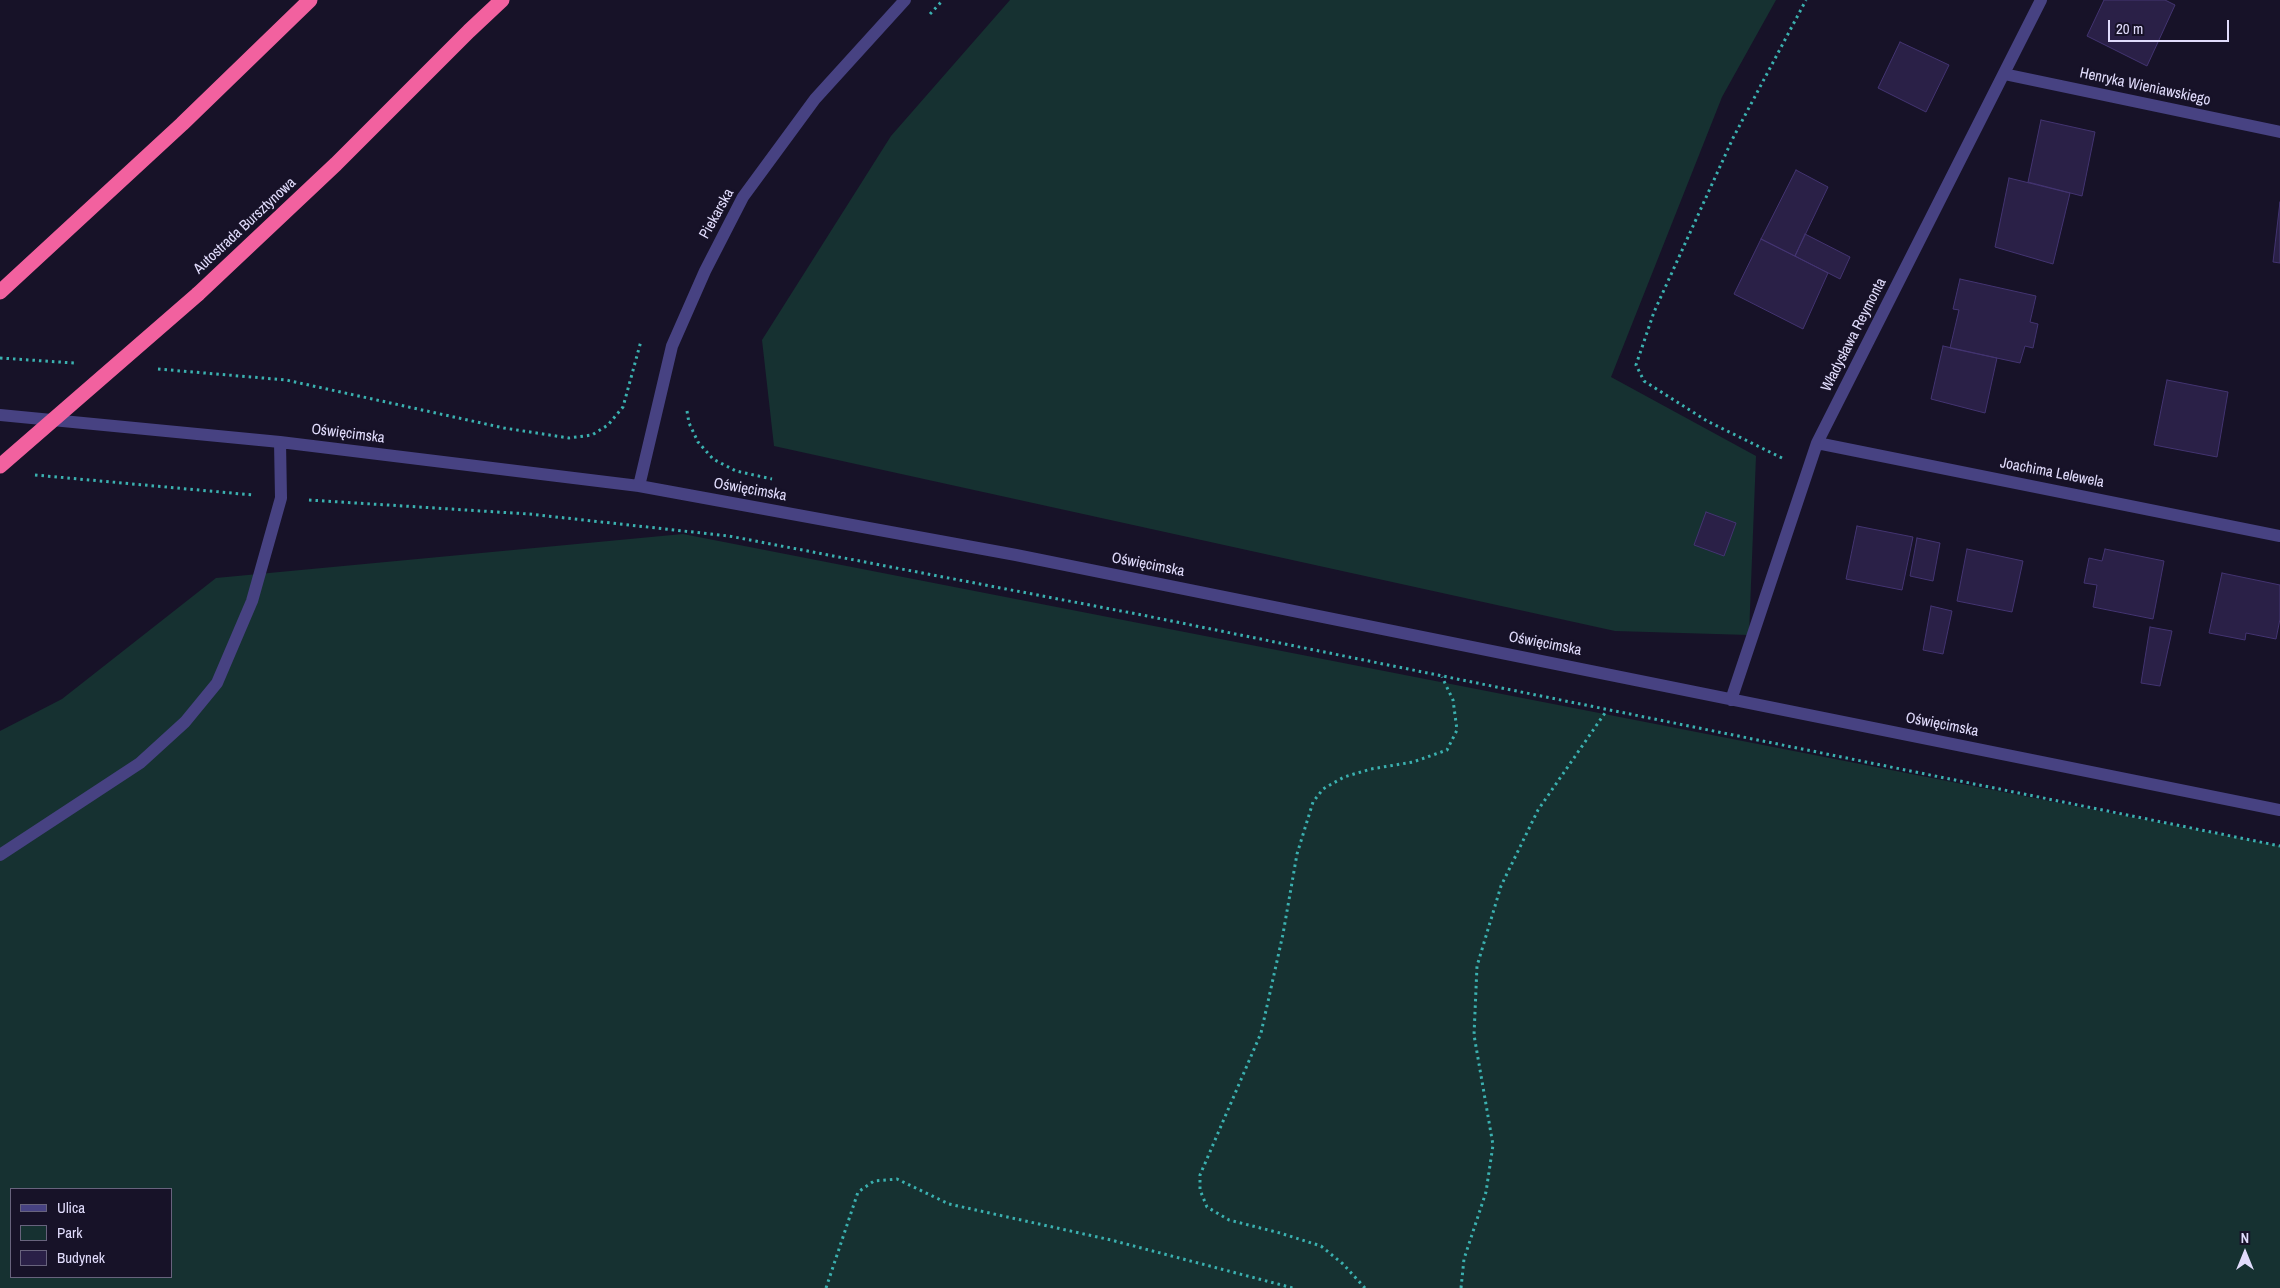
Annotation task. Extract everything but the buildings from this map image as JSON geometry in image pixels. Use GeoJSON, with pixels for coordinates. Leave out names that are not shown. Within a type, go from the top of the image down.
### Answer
{"type":"FeatureCollection","features":[{"type":"Feature","properties":{"kind":"highway"},"geometry":{"type":"LineString","coordinates":[[0,292],[182,124],[310,0]]}},
{"type":"Feature","properties":{"kind":"highway","name":"Autostrada Bursztynowa"},"geometry":{"type":"LineString","coordinates":[[0,466],[198,294],[336,164],[502,0]]}},
{"type":"Feature","properties":{"kind":"street","name":"Piekarska"},"geometry":{"type":"LineString","coordinates":[[639,486],[672,346],[705,270],[743,198],[815,99],[905,0]]}},
{"type":"Feature","properties":{"kind":"street","name":"Władysława Reymonta"},"geometry":{"type":"LineString","coordinates":[[1731,700],[1817,443],[2041,0]]}},
{"type":"Feature","properties":{"kind":"street","name":"Henryka Wieniawskiego"},"geometry":{"type":"LineString","coordinates":[[2004,74],[2280,132]]}},
{"type":"Feature","properties":{"kind":"street","name":"Oświęcimska"},"geometry":{"type":"LineString","coordinates":[[0,415],[280,442],[639,486],[1016,555],[2280,810]]}},
{"type":"Feature","properties":{"kind":"street"},"geometry":{"type":"LineString","coordinates":[[0,855],[140,763],[185,722],[217,683],[252,601],[281,498],[280,442]]}},
{"type":"Feature","properties":{"kind":"street","name":"Joachima Lelewela"},"geometry":{"type":"LineString","coordinates":[[1817,443],[2280,536]]}},
{"type":"Feature","properties":{"kind":"path"},"geometry":{"type":"LineString","coordinates":[[930,14],[943,0]]}},
{"type":"Feature","properties":{"kind":"path"},"geometry":{"type":"LineString","coordinates":[[1806,0],[1733,138],[1654,312],[1636,365],[1644,381],[1707,422],[1808,471]]}},
{"type":"Feature","properties":{"kind":"path"},"geometry":{"type":"LineString","coordinates":[[153,369],[286,380],[504,428],[569,438],[592,435],[608,425],[624,407],[641,341]]}},
{"type":"Feature","properties":{"kind":"path"},"geometry":{"type":"LineString","coordinates":[[0,358],[76,363]]}},
{"type":"Feature","properties":{"kind":"path"},"geometry":{"type":"LineString","coordinates":[[29,474],[281,498],[529,514],[729,536],[1132,613],[2280,846]]}},
{"type":"Feature","properties":{"kind":"path"},"geometry":{"type":"LineString","coordinates":[[1365,1288],[1343,1264],[1321,1246],[1229,1220],[1207,1207],[1200,1190],[1200,1175],[1262,1033],[1283,934],[1297,854],[1313,802],[1323,789],[1344,778],[1371,769],[1413,762],[1447,750],[1457,730],[1453,700],[1442,677]]}},
{"type":"Feature","properties":{"kind":"path"},"geometry":{"type":"LineString","coordinates":[[1461,1288],[1464,1259],[1486,1192],[1493,1145],[1474,1035],[1478,966],[1501,886],[1538,810],[1607,710]]}},
{"type":"Feature","properties":{"kind":"path"},"geometry":{"type":"LineString","coordinates":[[826,1288],[858,1192],[874,1181],[897,1179],[949,1204],[1111,1240],[1293,1288]]}},
{"type":"Feature","properties":{"kind":"green space"},"geometry":{"type":"Polygon","coordinates":[[[1010,0],[1776,0],[1722,97],[1611,377],[1756,456],[1749,635],[1615,631],[774,446],[762,340],[891,136],[1010,0]]]}},
{"type":"Feature","properties":{"kind":"green space"},"geometry":{"type":"Polygon","coordinates":[[[683,534],[2280,846],[2280,1288],[0,1288],[0,731],[62,699],[216,578],[683,534]]]}}]}
